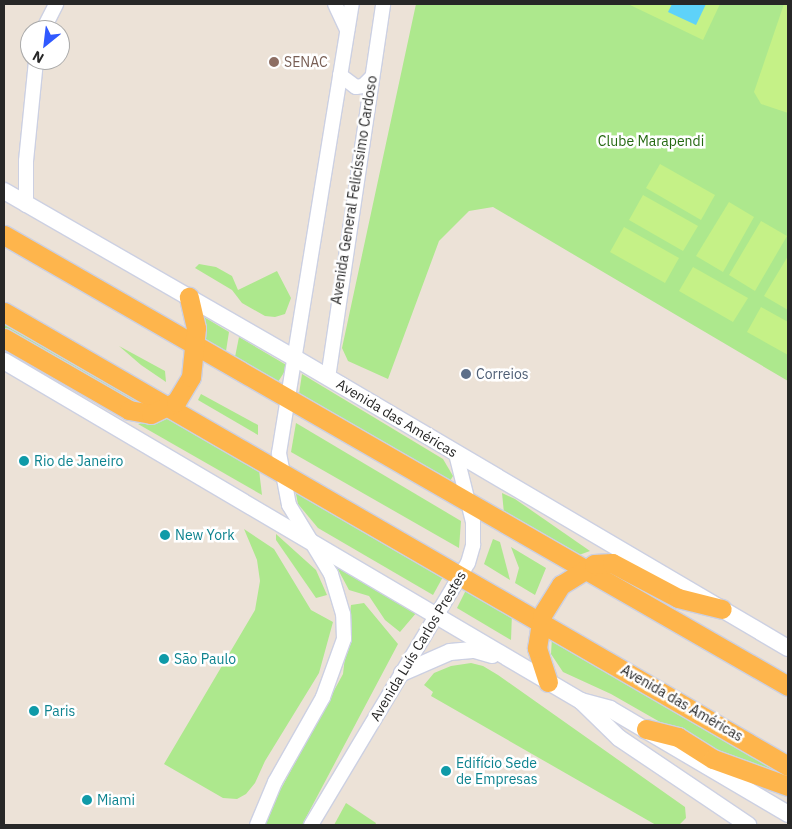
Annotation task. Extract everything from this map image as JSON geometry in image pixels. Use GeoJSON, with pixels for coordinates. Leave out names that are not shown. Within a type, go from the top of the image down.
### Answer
{"type":"FeatureCollection","features":[{"type":"Feature","properties":{"kind":"highway"},"geometry":{"type":"LineString","coordinates":[[4,234],[788,686]]}},
{"type":"Feature","properties":{"kind":"highway"},"geometry":{"type":"LineString","coordinates":[[4,338],[136,414],[151,414],[167,407],[182,397],[188,386],[196,345],[194,314],[188,298]]}},
{"type":"Feature","properties":{"kind":"highway","name":"Avenida das Américas"},"geometry":{"type":"LineString","coordinates":[[4,312],[460,578],[788,766]]}},
{"type":"Feature","properties":{"kind":"highway"},"geometry":{"type":"LineString","coordinates":[[548,682],[537,648],[540,623],[545,606],[557,589],[584,570],[599,563],[612,563],[678,598],[722,609]]}},
{"type":"Feature","properties":{"kind":"highway"},"geometry":{"type":"LineString","coordinates":[[646,729],[678,737],[713,759],[788,786]]}},
{"type":"Feature","properties":{"kind":"main road","name":"Avenida das Américas"},"geometry":{"type":"LineString","coordinates":[[4,191],[295,358],[788,648]]}},
{"type":"Feature","properties":{"kind":"main road"},"geometry":{"type":"LineString","coordinates":[[4,361],[309,538],[580,701],[619,738],[748,825]]}},
{"type":"Feature","properties":{"kind":"main road"},"geometry":{"type":"LineString","coordinates":[[402,672],[450,652],[475,650],[506,658]]}},
{"type":"Feature","properties":{"kind":"main road"},"geometry":{"type":"LineString","coordinates":[[580,701],[610,709],[788,814]]}},
{"type":"Feature","properties":{"kind":"street"},"geometry":{"type":"LineString","coordinates":[[48,20],[56,4]]}},
{"type":"Feature","properties":{"kind":"street"},"geometry":{"type":"LineString","coordinates":[[335,4],[348,31]]}},
{"type":"Feature","properties":{"kind":"street"},"geometry":{"type":"LineString","coordinates":[[257,825],[275,782],[323,697],[344,639],[343,614],[331,574],[289,505],[281,473],[279,453],[352,4]]}},
{"type":"Feature","properties":{"kind":"street","name":"Avenida General Felicíssimo Cardoso"},"geometry":{"type":"LineString","coordinates":[[328,378],[383,4]]}},
{"type":"Feature","properties":{"kind":"street"},"geometry":{"type":"LineString","coordinates":[[26,205],[26,161],[35,70]]}},
{"type":"Feature","properties":{"kind":"street"},"geometry":{"type":"LineString","coordinates":[[340,75],[356,87],[363,86],[371,78]]}},
{"type":"Feature","properties":{"kind":"street","name":"Avenida Luís Carlos Prestes"},"geometry":{"type":"LineString","coordinates":[[311,825],[460,578],[473,545],[468,502],[456,454]]}},
{"type":"Feature","properties":{"kind":"green space","name":"Clube Marapendi"},"geometry":{"type":"Polygon","coordinates":[[[416,4],[788,4],[788,381],[493,207],[469,211],[439,241],[388,379],[348,361],[342,348],[416,4]]]}},
{"type":"Feature","properties":{"kind":"green space"},"geometry":{"type":"Polygon","coordinates":[[[628,4],[720,4],[703,40],[628,4]]]}},
{"type":"Feature","properties":{"kind":"green space"},"geometry":{"type":"Polygon","coordinates":[[[784,4],[788,4],[788,113],[761,104],[754,92],[784,4]]]}},
{"type":"Feature","properties":{"kind":"green space"},"geometry":{"type":"Polygon","coordinates":[[[660,164],[715,195],[701,220],[646,188],[660,164]]]}},
{"type":"Feature","properties":{"kind":"green space"},"geometry":{"type":"Polygon","coordinates":[[[643,195],[698,226],[683,251],[629,220],[643,195]]]}},
{"type":"Feature","properties":{"kind":"green space"},"geometry":{"type":"Polygon","coordinates":[[[729,202],[754,217],[723,272],[696,256],[729,202]]]}},
{"type":"Feature","properties":{"kind":"green space"},"geometry":{"type":"Polygon","coordinates":[[[761,221],[787,236],[755,291],[729,275],[761,221]]]}},
{"type":"Feature","properties":{"kind":"green space"},"geometry":{"type":"Polygon","coordinates":[[[624,227],[679,258],[665,283],[610,252],[624,227]]]}},
{"type":"Feature","properties":{"kind":"green space"},"geometry":{"type":"Polygon","coordinates":[[[788,256],[788,310],[764,296],[788,256]]]}},
{"type":"Feature","properties":{"kind":"green space"},"geometry":{"type":"Polygon","coordinates":[[[199,264],[216,267],[232,276],[238,290],[277,271],[291,298],[285,314],[275,317],[265,316],[242,303],[232,290],[195,268],[199,264]]]}},
{"type":"Feature","properties":{"kind":"green space"},"geometry":{"type":"Polygon","coordinates":[[[693,267],[748,298],[733,322],[679,291],[693,267]]]}},
{"type":"Feature","properties":{"kind":"green space"},"geometry":{"type":"Polygon","coordinates":[[[761,307],[788,322],[788,355],[747,332],[761,307]]]}},
{"type":"Feature","properties":{"kind":"green space"},"geometry":{"type":"Polygon","coordinates":[[[204,317],[229,332],[226,351],[199,336],[204,317]]]}},
{"type":"Feature","properties":{"kind":"green space"},"geometry":{"type":"Polygon","coordinates":[[[4,322],[142,402],[132,401],[4,330],[4,322]]]}},
{"type":"Feature","properties":{"kind":"green space"},"geometry":{"type":"Polygon","coordinates":[[[239,337],[288,366],[278,382],[235,357],[239,337]]]}},
{"type":"Feature","properties":{"kind":"green space"},"geometry":{"type":"Polygon","coordinates":[[[119,346],[165,371],[166,382],[141,365],[119,346]]]}},
{"type":"Feature","properties":{"kind":"green space"},"geometry":{"type":"Polygon","coordinates":[[[302,374],[443,459],[453,476],[450,481],[299,394],[302,374]]]}},
{"type":"Feature","properties":{"kind":"green space"},"geometry":{"type":"Polygon","coordinates":[[[201,394],[258,425],[258,435],[198,400],[201,394]]]}},
{"type":"Feature","properties":{"kind":"green space"},"geometry":{"type":"Polygon","coordinates":[[[170,416],[259,470],[262,495],[138,424],[170,416]]]}},
{"type":"Feature","properties":{"kind":"green space"},"geometry":{"type":"Polygon","coordinates":[[[296,423],[461,521],[459,548],[291,452],[296,423]]]}},
{"type":"Feature","properties":{"kind":"green space"},"geometry":{"type":"Polygon","coordinates":[[[295,489],[444,575],[433,595],[318,528],[298,504],[295,489]]]}},
{"type":"Feature","properties":{"kind":"green space"},"geometry":{"type":"Polygon","coordinates":[[[502,493],[515,499],[590,551],[579,555],[504,513],[502,493]]]}},
{"type":"Feature","properties":{"kind":"green space"},"geometry":{"type":"Polygon","coordinates":[[[244,529],[274,549],[311,610],[333,622],[319,673],[265,761],[255,783],[246,794],[237,799],[223,798],[164,764],[255,610],[260,581],[257,560],[244,529]]]}},
{"type":"Feature","properties":{"kind":"green space"},"geometry":{"type":"Polygon","coordinates":[[[276,534],[316,570],[327,595],[316,598],[276,540],[276,534]]]}},
{"type":"Feature","properties":{"kind":"green space"},"geometry":{"type":"Polygon","coordinates":[[[493,539],[500,542],[510,580],[484,564],[493,539]]]}},
{"type":"Feature","properties":{"kind":"green space"},"geometry":{"type":"Polygon","coordinates":[[[511,547],[546,568],[535,595],[515,583],[519,568],[511,547]]]}},
{"type":"Feature","properties":{"kind":"green space"},"geometry":{"type":"Polygon","coordinates":[[[334,562],[417,612],[400,632],[385,620],[369,596],[349,590],[334,562]]]}},
{"type":"Feature","properties":{"kind":"green space"},"geometry":{"type":"Polygon","coordinates":[[[467,588],[512,613],[511,640],[457,608],[467,588]]]}},
{"type":"Feature","properties":{"kind":"green space"},"geometry":{"type":"Polygon","coordinates":[[[364,603],[398,644],[302,825],[265,825],[276,798],[343,674],[351,605],[364,603]]]}},
{"type":"Feature","properties":{"kind":"green space"},"geometry":{"type":"Polygon","coordinates":[[[552,637],[740,746],[786,775],[716,754],[611,694],[563,672],[551,654],[552,637]]]}},
{"type":"Feature","properties":{"kind":"green space"},"geometry":{"type":"Polygon","coordinates":[[[471,663],[483,666],[498,675],[685,807],[686,818],[679,825],[656,825],[431,696],[433,692],[424,685],[434,673],[451,666],[471,663]]]}},
{"type":"Feature","properties":{"kind":"green space"},"geometry":{"type":"Polygon","coordinates":[[[346,803],[376,823],[375,825],[334,825],[346,803]]]}},
{"type":"Feature","properties":{"kind":"water"},"geometry":{"type":"Polygon","coordinates":[[[672,4],[706,4],[696,25],[668,12],[672,4]]]}},
{"type":"Feature","properties":{"kind":"place","name":"SENAC"},"geometry":{"type":"Point","coordinates":[274,62]}},
{"type":"Feature","properties":{"kind":"place","name":"Correios"},"geometry":{"type":"Point","coordinates":[466,374]}},
{"type":"Feature","properties":{"kind":"place","name":"Rio de Janeiro"},"geometry":{"type":"Point","coordinates":[24,461]}},
{"type":"Feature","properties":{"kind":"place","name":"New York"},"geometry":{"type":"Point","coordinates":[165,535]}},
{"type":"Feature","properties":{"kind":"place","name":"São Paulo"},"geometry":{"type":"Point","coordinates":[164,659]}},
{"type":"Feature","properties":{"kind":"place","name":"Paris"},"geometry":{"type":"Point","coordinates":[34,711]}},
{"type":"Feature","properties":{"kind":"place","name":"Edifício Sede de Empresas"},"geometry":{"type":"Point","coordinates":[446,771]}},
{"type":"Feature","properties":{"kind":"place","name":"Miami"},"geometry":{"type":"Point","coordinates":[87,800]}}]}
